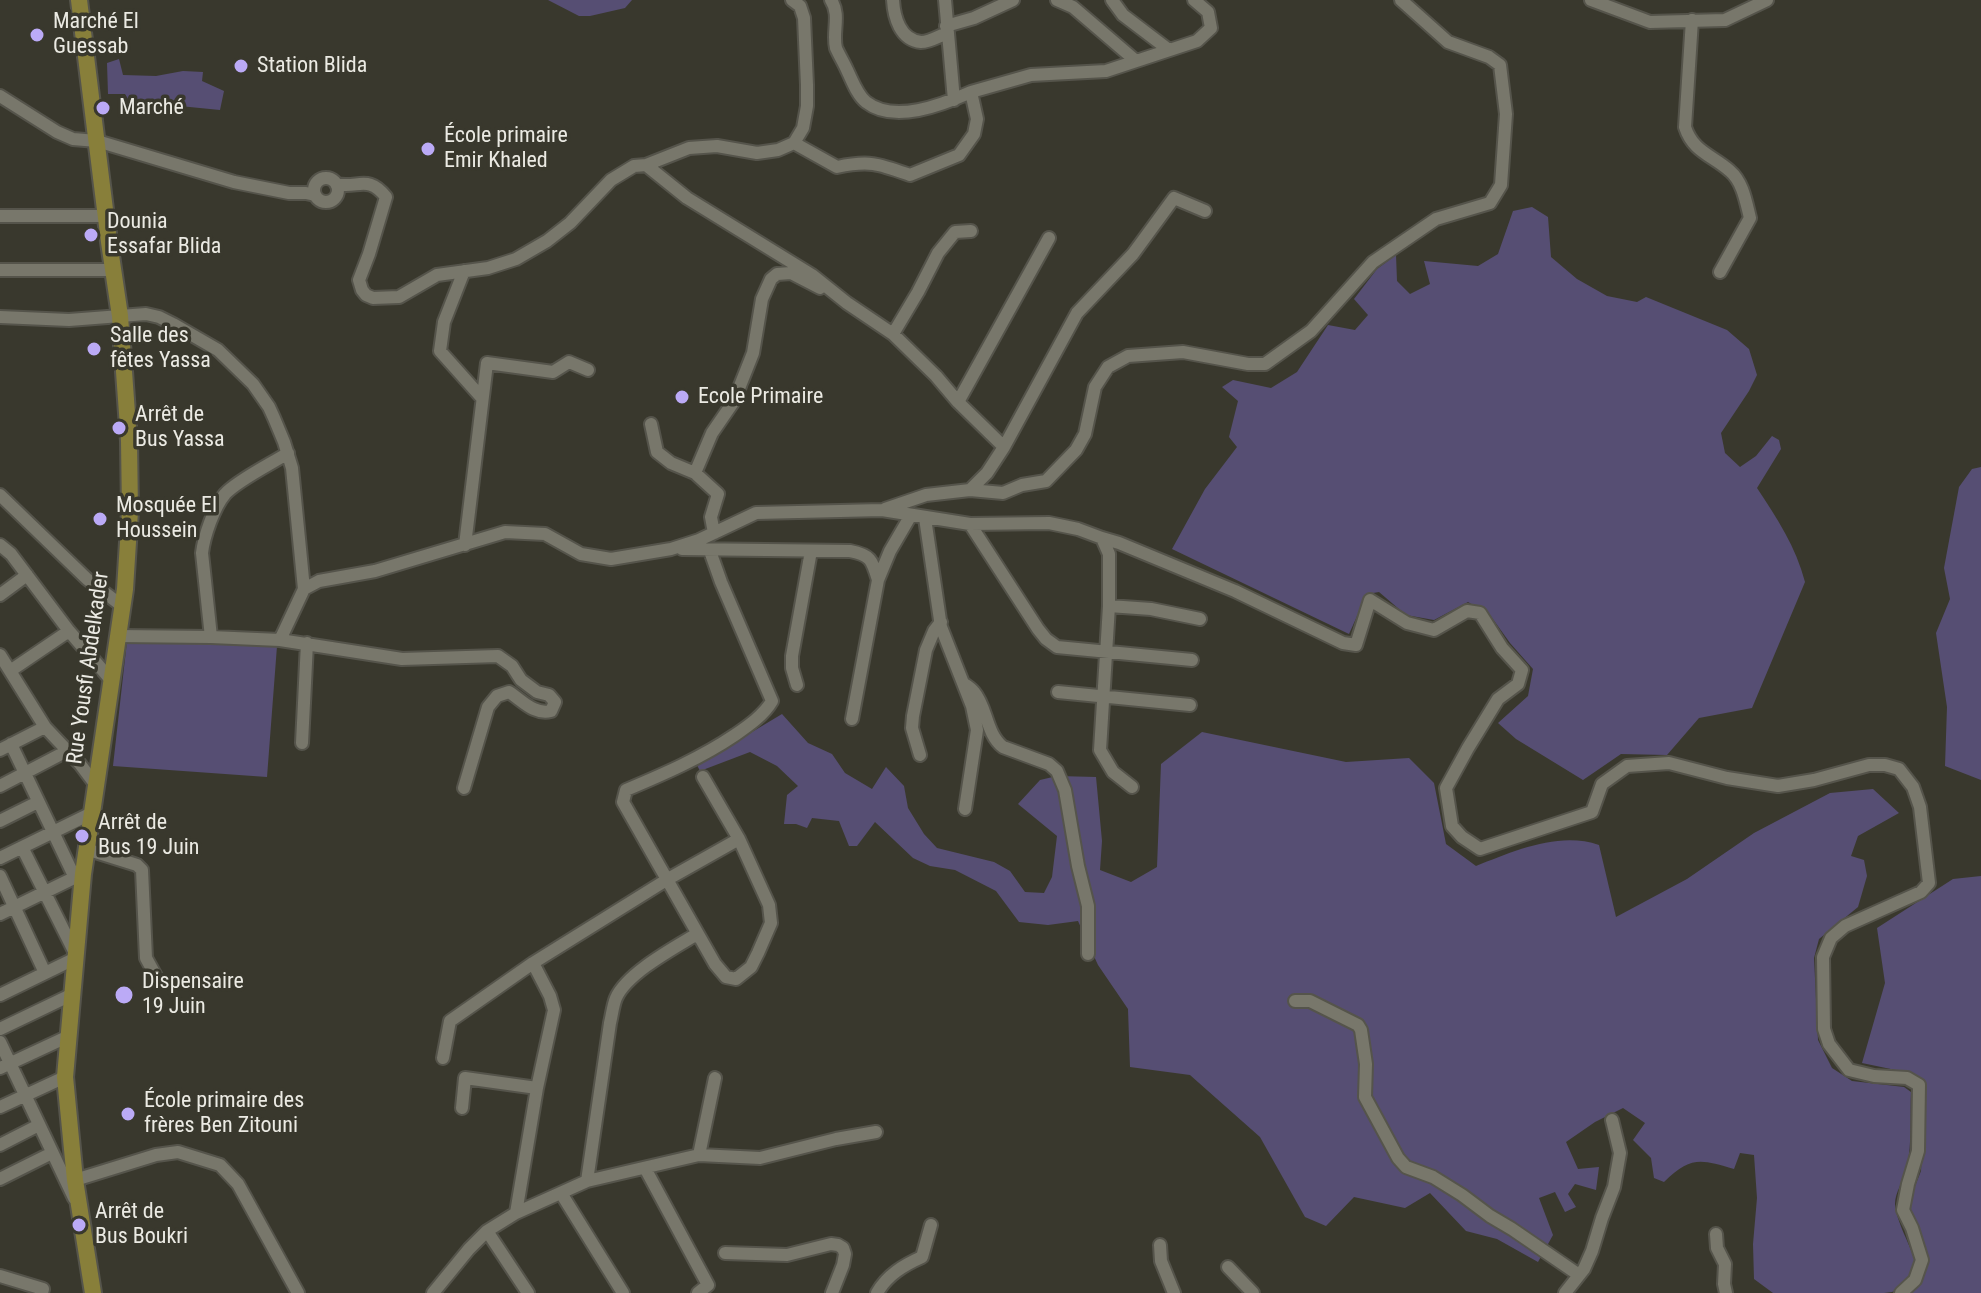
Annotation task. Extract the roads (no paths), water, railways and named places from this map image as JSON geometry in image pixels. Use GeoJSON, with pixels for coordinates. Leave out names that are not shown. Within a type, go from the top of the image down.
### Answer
{"type":"FeatureCollection","features":[{"type":"Feature","properties":{"kind":"main road","name":"Rue Yousfi Abdelkader"},"geometry":{"type":"LineString","coordinates":[[79,0],[120,316],[129,441],[130,511],[118,636],[92,813],[79,876],[76,956],[65,1077],[75,1180],[93,1293]]}},
{"type":"Feature","properties":{"kind":"street"},"geometry":{"type":"LineString","coordinates":[[340,187],[359,182],[369,184],[386,197],[359,280],[362,290],[373,298],[399,297],[437,275],[488,268],[516,259],[570,223],[611,180],[634,166],[646,165],[689,148],[717,146],[757,153],[778,150],[794,143],[803,128],[807,85],[804,18],[800,6],[792,0]]}},
{"type":"Feature","properties":{"kind":"street"},"geometry":{"type":"LineString","coordinates":[[831,0],[837,20],[836,46],[864,101],[885,111],[903,113],[1031,75],[1106,71],[1197,41],[1211,28],[1208,12],[1194,0]]}},
{"type":"Feature","properties":{"kind":"street"},"geometry":{"type":"LineString","coordinates":[[893,0],[898,26],[918,42],[929,40],[1013,0]]}},
{"type":"Feature","properties":{"kind":"street"},"geometry":{"type":"LineString","coordinates":[[945,0],[954,100]]}},
{"type":"Feature","properties":{"kind":"street"},"geometry":{"type":"LineString","coordinates":[[1057,0],[1073,7],[1136,61]]}},
{"type":"Feature","properties":{"kind":"street"},"geometry":{"type":"LineString","coordinates":[[1112,0],[1123,15],[1169,50]]}},
{"type":"Feature","properties":{"kind":"street"},"geometry":{"type":"LineString","coordinates":[[882,510],[926,495],[970,490],[1003,493],[1022,485],[1046,481],[1076,450],[1085,434],[1095,387],[1108,367],[1128,356],[1183,352],[1248,364],[1265,364],[1311,331],[1373,262],[1436,219],[1490,203],[1501,185],[1506,114],[1500,65],[1489,57],[1448,42],[1401,0]]}},
{"type":"Feature","properties":{"kind":"street"},"geometry":{"type":"LineString","coordinates":[[1591,0],[1650,22],[1725,20],[1767,0]]}},
{"type":"Feature","properties":{"kind":"street"},"geometry":{"type":"LineString","coordinates":[[1692,20],[1685,127],[1689,139],[1699,150],[1732,173],[1743,192],[1750,218],[1720,272]]}},
{"type":"Feature","properties":{"kind":"street"},"geometry":{"type":"LineString","coordinates":[[794,143],[837,167],[875,162],[910,175],[959,155],[974,134],[977,119],[971,92]]}},
{"type":"Feature","properties":{"kind":"street"},"geometry":{"type":"LineString","coordinates":[[0,96],[73,139],[97,141],[234,182],[289,193],[312,192],[323,179],[330,179],[340,187]]}},
{"type":"Feature","properties":{"kind":"street"},"geometry":{"type":"LineString","coordinates":[[646,165],[687,198],[812,275],[893,334],[1004,447]]}},
{"type":"Feature","properties":{"kind":"street"},"geometry":{"type":"LineString","coordinates":[[312,192],[321,201],[329,202],[335,199],[340,187]]}},
{"type":"Feature","properties":{"kind":"street"},"geometry":{"type":"LineString","coordinates":[[970,490],[987,473],[1004,447],[1077,313],[1133,254],[1174,198],[1205,211]]}},
{"type":"Feature","properties":{"kind":"street"},"geometry":{"type":"LineString","coordinates":[[0,216],[106,216]]}},
{"type":"Feature","properties":{"kind":"street"},"geometry":{"type":"LineString","coordinates":[[893,334],[938,253],[955,232],[971,231]]}},
{"type":"Feature","properties":{"kind":"street"},"geometry":{"type":"LineString","coordinates":[[958,402],[1049,238]]}},
{"type":"Feature","properties":{"kind":"street"},"geometry":{"type":"LineString","coordinates":[[0,270],[113,270]]}},
{"type":"Feature","properties":{"kind":"street"},"geometry":{"type":"LineString","coordinates":[[464,271],[444,322],[440,351],[482,398]]}},
{"type":"Feature","properties":{"kind":"street"},"geometry":{"type":"LineString","coordinates":[[695,473],[712,433],[734,401],[753,353],[762,299],[771,279],[777,274],[791,273],[841,298]]}},
{"type":"Feature","properties":{"kind":"street"},"geometry":{"type":"LineString","coordinates":[[0,317],[69,320],[146,314],[159,317],[218,350],[244,373],[269,407],[292,468],[304,589],[280,640]]}},
{"type":"Feature","properties":{"kind":"street"},"geometry":{"type":"LineString","coordinates":[[465,545],[487,363],[553,372],[569,362],[588,370]]}},
{"type":"Feature","properties":{"kind":"street"},"geometry":{"type":"LineString","coordinates":[[651,424],[657,452],[671,463],[695,473],[718,494],[711,517],[714,533]]}},
{"type":"Feature","properties":{"kind":"street"},"geometry":{"type":"LineString","coordinates":[[211,637],[202,553],[216,508],[232,488],[288,453]]}},
{"type":"Feature","properties":{"kind":"street"},"geometry":{"type":"LineString","coordinates":[[0,495],[87,579],[122,606]]}},
{"type":"Feature","properties":{"kind":"street"},"geometry":{"type":"LineString","coordinates":[[304,589],[319,581],[375,571],[505,532],[545,534],[581,554],[611,559],[671,549],[699,540],[756,513],[882,510],[970,524],[1049,523],[1119,543],[1235,591],[1343,643],[1356,645],[1370,600],[1407,623],[1434,630],[1467,611],[1480,613],[1502,648],[1522,670],[1518,684],[1498,699],[1446,788],[1452,826],[1480,849],[1592,812],[1602,784],[1627,766],[1669,763],[1727,778],[1778,786],[1869,765],[1899,769],[1913,787],[1920,807],[1929,883],[1921,892],[1845,926],[1831,938],[1823,957],[1824,1029],[1829,1044],[1849,1070],[1874,1076],[1907,1078],[1919,1085],[1918,1151],[1903,1210],[1922,1260],[1915,1280],[1901,1293]]}},
{"type":"Feature","properties":{"kind":"street"},"geometry":{"type":"LineString","coordinates":[[852,719],[878,580],[890,551],[911,515]]}},
{"type":"Feature","properties":{"kind":"street"},"geometry":{"type":"LineString","coordinates":[[925,518],[941,622],[972,706],[977,730],[965,809]]}},
{"type":"Feature","properties":{"kind":"street"},"geometry":{"type":"LineString","coordinates":[[970,524],[1038,629],[1057,647],[1192,660]]}},
{"type":"Feature","properties":{"kind":"street"},"geometry":{"type":"LineString","coordinates":[[1102,538],[1109,554],[1109,606],[1100,750],[1113,772],[1132,787]]}},
{"type":"Feature","properties":{"kind":"street"},"geometry":{"type":"LineString","coordinates":[[0,545],[11,554],[69,631],[111,680]]}},
{"type":"Feature","properties":{"kind":"street"},"geometry":{"type":"LineString","coordinates":[[671,549],[834,550],[863,554],[870,558],[878,580]]}},
{"type":"Feature","properties":{"kind":"street"},"geometry":{"type":"LineString","coordinates":[[703,777],[739,839],[769,905],[771,923],[758,953],[751,967],[736,979],[726,977],[715,964],[623,802],[626,790],[708,753],[748,726],[772,701],[710,551]]}},
{"type":"Feature","properties":{"kind":"street"},"geometry":{"type":"LineString","coordinates":[[797,685],[792,656],[811,551]]}},
{"type":"Feature","properties":{"kind":"street"},"geometry":{"type":"LineString","coordinates":[[0,595],[27,575]]}},
{"type":"Feature","properties":{"kind":"street"},"geometry":{"type":"LineString","coordinates":[[1109,606],[1151,609],[1200,619]]}},
{"type":"Feature","properties":{"kind":"street"},"geometry":{"type":"LineString","coordinates":[[920,755],[912,728],[913,716],[926,650],[941,622]]}},
{"type":"Feature","properties":{"kind":"street"},"geometry":{"type":"LineString","coordinates":[[10,671],[69,631]]}},
{"type":"Feature","properties":{"kind":"street"},"geometry":{"type":"LineString","coordinates":[[118,636],[280,640],[402,659],[498,656],[512,666],[521,680],[537,692],[549,695],[555,702],[551,711],[543,713],[535,711],[509,692],[497,696],[488,707],[464,788]]}},
{"type":"Feature","properties":{"kind":"street"},"geometry":{"type":"LineString","coordinates":[[302,743],[307,643]]}},
{"type":"Feature","properties":{"kind":"street"},"geometry":{"type":"LineString","coordinates":[[0,655],[45,727],[95,784]]}},
{"type":"Feature","properties":{"kind":"street"},"geometry":{"type":"LineString","coordinates":[[963,683],[974,692],[996,742],[1049,764],[1057,771],[1065,790],[1088,906],[1088,954]]}},
{"type":"Feature","properties":{"kind":"street"},"geometry":{"type":"LineString","coordinates":[[1058,692],[1190,705]]}},
{"type":"Feature","properties":{"kind":"street"},"geometry":{"type":"LineString","coordinates":[[0,914],[79,876],[24,774],[5,747],[45,727]]}},
{"type":"Feature","properties":{"kind":"street"},"geometry":{"type":"LineString","coordinates":[[0,786],[67,751]]}},
{"type":"Feature","properties":{"kind":"street"},"geometry":{"type":"LineString","coordinates":[[0,821],[38,802]]}},
{"type":"Feature","properties":{"kind":"street"},"geometry":{"type":"LineString","coordinates":[[0,858],[92,813]]}},
{"type":"Feature","properties":{"kind":"street"},"geometry":{"type":"LineString","coordinates":[[443,1058],[450,1021],[533,963],[739,839]]}},
{"type":"Feature","properties":{"kind":"street"},"geometry":{"type":"LineString","coordinates":[[0,995],[76,956],[22,847]]}},
{"type":"Feature","properties":{"kind":"street"},"geometry":{"type":"LineString","coordinates":[[86,849],[137,865],[142,870],[146,958],[157,978]]}},
{"type":"Feature","properties":{"kind":"street"},"geometry":{"type":"LineString","coordinates":[[0,876],[45,973]]}},
{"type":"Feature","properties":{"kind":"street"},"geometry":{"type":"LineString","coordinates":[[587,1181],[616,998],[622,988],[652,961],[697,934]]}},
{"type":"Feature","properties":{"kind":"street"},"geometry":{"type":"LineString","coordinates":[[516,1213],[554,1010],[533,963]]}},
{"type":"Feature","properties":{"kind":"street"},"geometry":{"type":"LineString","coordinates":[[0,1029],[73,994]]}},
{"type":"Feature","properties":{"kind":"street"},"geometry":{"type":"LineString","coordinates":[[1295,1001],[1310,1001],[1358,1025],[1366,1064],[1365,1097],[1406,1167],[1433,1177],[1462,1195],[1579,1275]]}},
{"type":"Feature","properties":{"kind":"street"},"geometry":{"type":"LineString","coordinates":[[5,1066],[69,1036]]}},
{"type":"Feature","properties":{"kind":"street"},"geometry":{"type":"LineString","coordinates":[[0,1042],[5,1066],[25,1095],[80,1213]]}},
{"type":"Feature","properties":{"kind":"street"},"geometry":{"type":"LineString","coordinates":[[0,1107],[65,1077]]}},
{"type":"Feature","properties":{"kind":"street"},"geometry":{"type":"LineString","coordinates":[[462,1108],[465,1078],[537,1088]]}},
{"type":"Feature","properties":{"kind":"street"},"geometry":{"type":"LineString","coordinates":[[699,1155],[715,1078]]}},
{"type":"Feature","properties":{"kind":"street"},"geometry":{"type":"LineString","coordinates":[[1565,1293],[1592,1251],[1617,1172],[1620,1153],[1612,1120]]}},
{"type":"Feature","properties":{"kind":"street"},"geometry":{"type":"LineString","coordinates":[[0,1145],[39,1125]]}},
{"type":"Feature","properties":{"kind":"street"},"geometry":{"type":"LineString","coordinates":[[433,1293],[487,1231],[516,1213],[587,1181],[699,1155],[760,1158],[876,1132]]}},
{"type":"Feature","properties":{"kind":"street"},"geometry":{"type":"LineString","coordinates":[[75,1180],[156,1155],[178,1152],[220,1165],[238,1184],[298,1293]]}},
{"type":"Feature","properties":{"kind":"street"},"geometry":{"type":"LineString","coordinates":[[2,1173],[52,1153]]}},
{"type":"Feature","properties":{"kind":"street"},"geometry":{"type":"LineString","coordinates":[[645,1168],[708,1285],[698,1293]]}},
{"type":"Feature","properties":{"kind":"street"},"geometry":{"type":"LineString","coordinates":[[561,1193],[623,1293]]}},
{"type":"Feature","properties":{"kind":"street"},"geometry":{"type":"LineString","coordinates":[[877,1293],[900,1267],[922,1257],[931,1225]]}},
{"type":"Feature","properties":{"kind":"street"},"geometry":{"type":"LineString","coordinates":[[487,1231],[528,1293]]}},
{"type":"Feature","properties":{"kind":"street"},"geometry":{"type":"LineString","coordinates":[[1716,1234],[1717,1248],[1725,1264],[1726,1293]]}},
{"type":"Feature","properties":{"kind":"street"},"geometry":{"type":"LineString","coordinates":[[725,1253],[787,1255],[838,1245],[845,1254],[832,1293]]}},
{"type":"Feature","properties":{"kind":"street"},"geometry":{"type":"LineString","coordinates":[[1160,1245],[1161,1261],[1174,1293]]}},
{"type":"Feature","properties":{"kind":"street"},"geometry":{"type":"LineString","coordinates":[[1228,1267],[1253,1293]]}},
{"type":"Feature","properties":{"kind":"street"},"geometry":{"type":"LineString","coordinates":[[0,1276],[43,1289],[42,1293]]}},
{"type":"Feature","properties":{"kind":"place","name":"Marché El Guessab"},"geometry":{"type":"Point","coordinates":[37,35]}},
{"type":"Feature","properties":{"kind":"place","name":"Station Blida"},"geometry":{"type":"Point","coordinates":[241,66]}},
{"type":"Feature","properties":{"kind":"place","name":"Marché"},"geometry":{"type":"Point","coordinates":[103,108]}},
{"type":"Feature","properties":{"kind":"place","name":"École primaire Emir Khaled"},"geometry":{"type":"Point","coordinates":[428,149]}},
{"type":"Feature","properties":{"kind":"place","name":"Dounia Essafar Blida"},"geometry":{"type":"Point","coordinates":[91,235]}},
{"type":"Feature","properties":{"kind":"place","name":"Salle des fêtes Yassa"},"geometry":{"type":"Point","coordinates":[94,349]}},
{"type":"Feature","properties":{"kind":"place","name":"Ecole Primaire"},"geometry":{"type":"Point","coordinates":[682,397]}},
{"type":"Feature","properties":{"kind":"place","name":"Arrêt de Bus Yassa"},"geometry":{"type":"Point","coordinates":[119,428]}},
{"type":"Feature","properties":{"kind":"place","name":"Mosquée El Houssein"},"geometry":{"type":"Point","coordinates":[100,519]}},
{"type":"Feature","properties":{"kind":"place","name":"Arrêt de Bus 19 Juin"},"geometry":{"type":"Point","coordinates":[82,836]}},
{"type":"Feature","properties":{"kind":"place","name":"Dispensaire 19 Juin"},"geometry":{"type":"Point","coordinates":[124,995]}},
{"type":"Feature","properties":{"kind":"place","name":"École primaire des frères Ben Zitouni"},"geometry":{"type":"Point","coordinates":[128,1114]}},
{"type":"Feature","properties":{"kind":"place","name":"Arrêt de Bus Boukri"},"geometry":{"type":"Point","coordinates":[79,1225]}}]}
